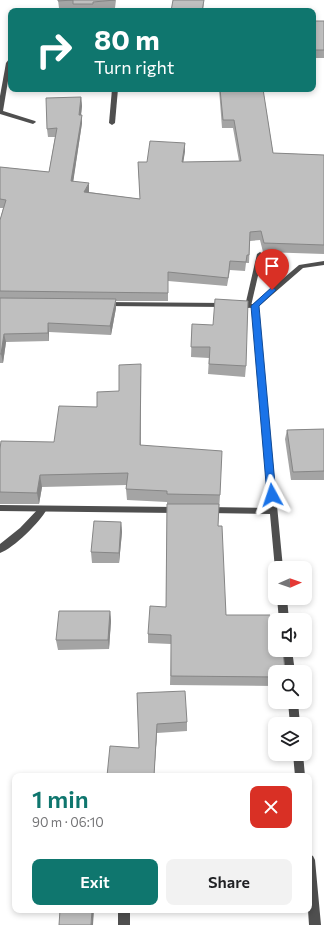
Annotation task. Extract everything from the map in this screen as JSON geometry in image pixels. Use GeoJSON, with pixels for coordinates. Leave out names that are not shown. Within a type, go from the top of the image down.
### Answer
{"type":"FeatureCollection","features":[{"type":"Feature","properties":{"kind":"street"},"geometry":{"type":"LineString","coordinates":[[8,64],[0,112],[33,122]]}},
{"type":"Feature","properties":{"kind":"street"},"geometry":{"type":"LineString","coordinates":[[112,123],[114,92]]}},
{"type":"Feature","properties":{"kind":"street"},"geometry":{"type":"LineString","coordinates":[[260,254],[251,306],[278,561]]}},
{"type":"Feature","properties":{"kind":"street"},"geometry":{"type":"LineString","coordinates":[[101,304],[251,306],[301,266],[324,263]]}},
{"type":"Feature","properties":{"kind":"street"},"geometry":{"type":"LineString","coordinates":[[0,508],[186,510]]}},
{"type":"Feature","properties":{"kind":"street"},"geometry":{"type":"LineString","coordinates":[[0,549],[23,532],[42,509]]}},
{"type":"Feature","properties":{"kind":"street"},"geometry":{"type":"LineString","coordinates":[[202,510],[273,511]]}},
{"type":"Feature","properties":{"kind":"street"},"geometry":{"type":"LineString","coordinates":[[299,761],[300,773]]}},
{"type":"Feature","properties":{"kind":"street"},"geometry":{"type":"LineString","coordinates":[[312,892],[315,925]]}},
{"type":"Feature","properties":{"kind":"street"},"geometry":{"type":"LineString","coordinates":[[124,913],[124,925]]}},
{"type":"Feature","properties":{"kind":"building"},"geometry":{"type":"Polygon","coordinates":[[[73,0],[115,0],[93,2],[93,4],[73,4],[73,0]]]}},
{"type":"Feature","properties":{"kind":"building"},"geometry":{"type":"Polygon","coordinates":[[[173,0],[204,0],[203,8],[172,8],[173,0]]]}},
{"type":"Feature","properties":{"kind":"building"},"geometry":{"type":"Polygon","coordinates":[[[316,21],[324,21],[324,50],[316,50],[316,21]]]}},
{"type":"Feature","properties":{"kind":"building"},"geometry":{"type":"Polygon","coordinates":[[[220,92],[263,92],[273,153],[324,155],[324,245],[264,243],[261,231],[250,232],[249,255],[247,255],[246,262],[230,261],[228,278],[168,272],[168,293],[0,291],[0,220],[6,200],[0,199],[0,167],[49,172],[57,128],[47,129],[46,98],[81,97],[79,115],[82,115],[71,181],[89,183],[84,192],[140,199],[138,162],[147,162],[150,141],[185,143],[182,162],[241,161],[234,120],[223,120],[220,92]]]}},
{"type":"Feature","properties":{"kind":"building"},"geometry":{"type":"Polygon","coordinates":[[[0,298],[116,299],[110,326],[48,323],[48,333],[4,334],[0,354],[0,298]]]}},
{"type":"Feature","properties":{"kind":"building"},"geometry":{"type":"Polygon","coordinates":[[[215,299],[248,301],[246,366],[209,364],[210,347],[191,347],[192,324],[213,325],[215,299]]]}},
{"type":"Feature","properties":{"kind":"building"},"geometry":{"type":"Polygon","coordinates":[[[141,364],[140,445],[222,451],[220,495],[167,494],[167,491],[126,489],[128,473],[40,475],[37,493],[0,492],[1,441],[54,442],[59,406],[97,407],[97,392],[119,391],[119,365],[141,364]]]}},
{"type":"Feature","properties":{"kind":"building"},"geometry":{"type":"Polygon","coordinates":[[[324,429],[324,471],[293,472],[287,430],[324,429]]]}},
{"type":"Feature","properties":{"kind":"building"},"geometry":{"type":"Polygon","coordinates":[[[167,504],[219,504],[218,526],[222,526],[226,615],[268,615],[268,657],[284,657],[284,665],[268,665],[268,677],[171,676],[171,635],[148,634],[150,606],[166,607],[167,504]]]}},
{"type":"Feature","properties":{"kind":"building"},"geometry":{"type":"Polygon","coordinates":[[[94,521],[121,522],[119,553],[91,552],[94,521]]]}},
{"type":"Feature","properties":{"kind":"building"},"geometry":{"type":"Polygon","coordinates":[[[59,611],[110,611],[108,640],[56,640],[59,611]]]}},
{"type":"Feature","properties":{"kind":"building"},"geometry":{"type":"Polygon","coordinates":[[[185,691],[187,722],[157,724],[154,773],[107,773],[110,746],[139,748],[137,693],[185,691]]]}},
{"type":"Feature","properties":{"kind":"building"},"geometry":{"type":"Polygon","coordinates":[[[60,913],[92,913],[91,925],[59,925],[60,913]]]}},
{"type":"Feature","properties":{"kind":"route"},"geometry":{"type":"LineString","coordinates":[[272,290],[255,306],[272,495]]}}]}
